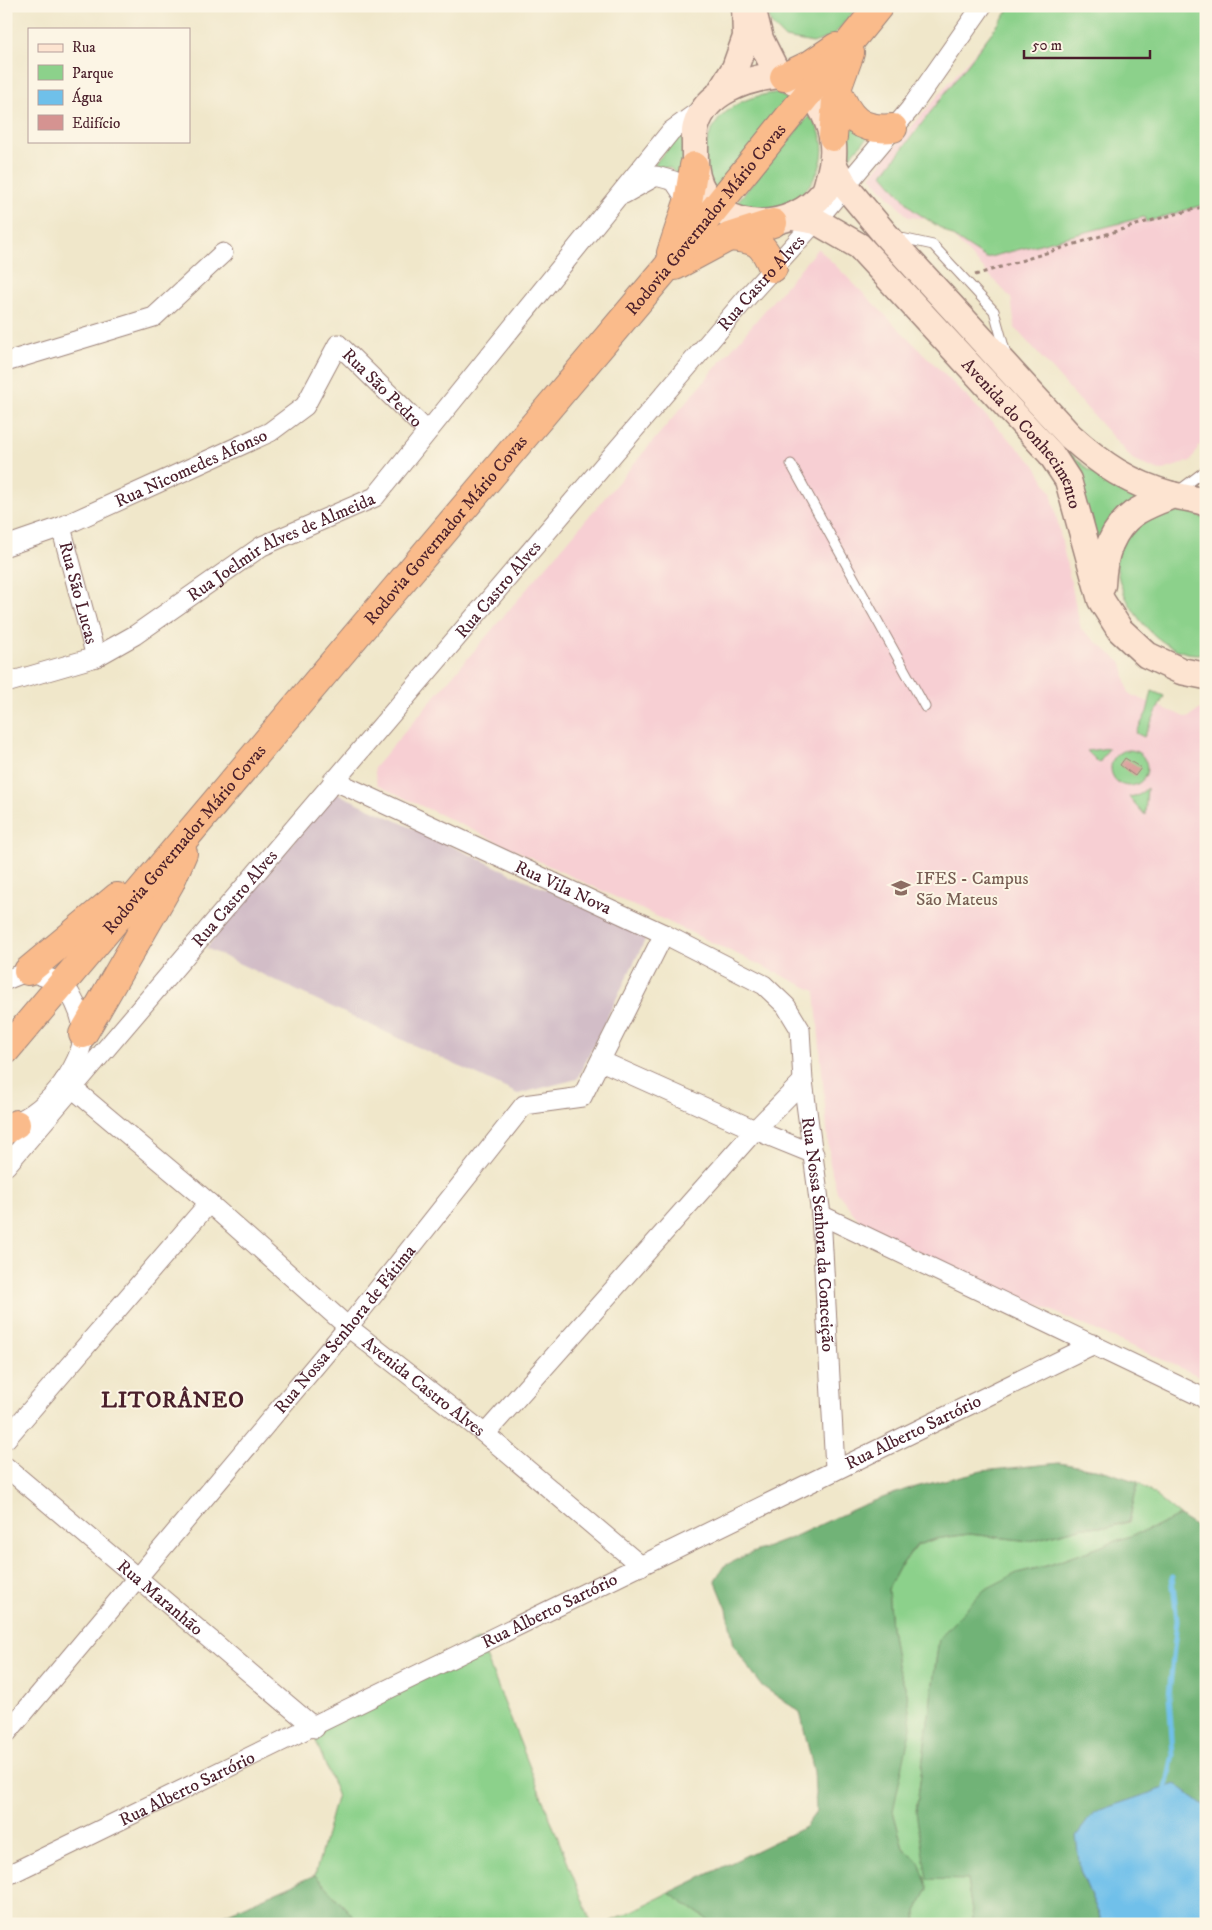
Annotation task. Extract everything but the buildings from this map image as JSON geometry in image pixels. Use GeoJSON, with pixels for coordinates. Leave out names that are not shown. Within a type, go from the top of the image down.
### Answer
{"type":"FeatureCollection","features":[{"type":"Feature","properties":{"kind":"highway","name":"Rodovia Governador Mário Covas"},"geometry":{"type":"LineString","coordinates":[[6,1050],[664,271],[879,6]]}},
{"type":"Feature","properties":{"kind":"highway"},"geometry":{"type":"LineString","coordinates":[[781,76],[811,64],[857,32]]}},
{"type":"Feature","properties":{"kind":"highway"},"geometry":{"type":"LineString","coordinates":[[833,137],[837,89],[857,32]]}},
{"type":"Feature","properties":{"kind":"highway"},"geometry":{"type":"LineString","coordinates":[[837,89],[843,104],[857,121],[874,130],[893,128]]}},
{"type":"Feature","properties":{"kind":"highway"},"geometry":{"type":"LineString","coordinates":[[664,271],[688,202],[694,166]]}},
{"type":"Feature","properties":{"kind":"highway"},"geometry":{"type":"LineString","coordinates":[[664,271],[729,237],[794,220]]}},
{"type":"Feature","properties":{"kind":"highway"},"geometry":{"type":"LineString","coordinates":[[729,237],[750,238],[764,247],[773,268]]}},
{"type":"Feature","properties":{"kind":"highway"},"geometry":{"type":"LineString","coordinates":[[14,975],[88,922],[189,833]]}},
{"type":"Feature","properties":{"kind":"highway"},"geometry":{"type":"LineString","coordinates":[[83,1034],[170,883],[180,862],[189,833]]}},
{"type":"Feature","properties":{"kind":"main road"},"geometry":{"type":"LineString","coordinates":[[718,96],[735,68],[746,37],[745,6]]}},
{"type":"Feature","properties":{"kind":"main road"},"geometry":{"type":"LineString","coordinates":[[752,6],[760,39],[781,76],[809,93],[823,109],[833,137],[833,164],[824,191],[794,220],[750,223],[733,216],[717,206],[701,187],[694,166],[696,126],[705,109],[718,96],[736,84],[756,78],[781,76]]}},
{"type":"Feature","properties":{"kind":"main road","name":"Avenida do Conhecimento"},"geometry":{"type":"LineString","coordinates":[[833,164],[845,186],[885,234],[1070,436],[1093,457],[1122,477],[1172,495],[1206,503]]}},
{"type":"Feature","properties":{"kind":"main road","name":"Avenida do Conhecimento"},"geometry":{"type":"LineString","coordinates":[[794,220],[859,246],[1051,454],[1068,480],[1101,600],[1120,630],[1147,655],[1198,671]]}},
{"type":"Feature","properties":{"kind":"main road"},"geometry":{"type":"LineString","coordinates":[[1101,600],[1102,565],[1112,536],[1133,514],[1172,495]]}},
{"type":"Feature","properties":{"kind":"street","name":"Rua Castro Alves"},"geometry":{"type":"LineString","coordinates":[[6,1166],[68,1084],[333,780],[773,268],[794,220],[845,186],[910,109],[982,6]]}},
{"type":"Feature","properties":{"kind":"street","name":"Rua Joelmir Alves de Almeida"},"geometry":{"type":"LineString","coordinates":[[6,682],[96,657],[135,635],[262,546],[375,497],[671,131],[718,96]]}},
{"type":"Feature","properties":{"kind":"street","name":"Rua Joelmir Alves de Almeida"},"geometry":{"type":"LineString","coordinates":[[615,199],[656,176],[674,181],[688,202]]}},
{"type":"Feature","properties":{"kind":"street"},"geometry":{"type":"LineString","coordinates":[[6,362],[154,317],[223,254]]}},
{"type":"Feature","properties":{"kind":"street","name":"Rua São Pedro"},"geometry":{"type":"LineString","coordinates":[[338,344],[427,431]]}},
{"type":"Feature","properties":{"kind":"street","name":"Rua Nicomedes Afonso"},"geometry":{"type":"LineString","coordinates":[[6,546],[61,527],[270,432],[305,406],[338,344]]}},
{"type":"Feature","properties":{"kind":"street","name":"Rua São Lucas"},"geometry":{"type":"LineString","coordinates":[[61,527],[96,657]]}},
{"type":"Feature","properties":{"kind":"street","name":"Rua Vila Nova"},"geometry":{"type":"LineString","coordinates":[[333,780],[664,934],[764,985],[786,1006]]}},
{"type":"Feature","properties":{"kind":"street","name":"Rua Nossa Senhora de Fátima"},"geometry":{"type":"LineString","coordinates":[[6,1734],[348,1327],[524,1105],[582,1097],[664,934]]}},
{"type":"Feature","properties":{"kind":"street"},"geometry":{"type":"LineString","coordinates":[[9,1126],[45,1103],[68,1084],[78,1057],[83,1034],[80,1016],[63,983],[45,975],[14,975]]}},
{"type":"Feature","properties":{"kind":"street","name":"Rua Nossa Senhora da Conceição"},"geometry":{"type":"LineString","coordinates":[[786,1006],[800,1029],[804,1081],[821,1215],[835,1468]]}},
{"type":"Feature","properties":{"kind":"street"},"geometry":{"type":"LineString","coordinates":[[601,1060],[755,1130],[814,1154]]}},
{"type":"Feature","properties":{"kind":"street"},"geometry":{"type":"LineString","coordinates":[[485,1434],[755,1130],[804,1081]]}},
{"type":"Feature","properties":{"kind":"street","name":"Avenida Castro Alves"},"geometry":{"type":"LineString","coordinates":[[68,1084],[209,1202],[348,1327],[485,1434],[641,1566]]}},
{"type":"Feature","properties":{"kind":"street"},"geometry":{"type":"LineString","coordinates":[[6,1439],[209,1202]]}},
{"type":"Feature","properties":{"kind":"street"},"geometry":{"type":"LineString","coordinates":[[821,1215],[1206,1399]]}},
{"type":"Feature","properties":{"kind":"street","name":"Rua Alberto Sartório"},"geometry":{"type":"LineString","coordinates":[[6,1876],[315,1728],[835,1468],[1094,1344]]}},
{"type":"Feature","properties":{"kind":"street","name":"Rua Maranhão"},"geometry":{"type":"LineString","coordinates":[[6,1467],[315,1728]]}},
{"type":"Feature","properties":{"kind":"lane"},"geometry":{"type":"LineString","coordinates":[[885,234],[934,245],[963,279],[994,310],[1011,371]]}},
{"type":"Feature","properties":{"kind":"lane"},"geometry":{"type":"LineString","coordinates":[[790,464],[925,707]]}},
{"type":"Feature","properties":{"kind":"lane"},"geometry":{"type":"LineString","coordinates":[[1172,495],[1206,470]]}},
{"type":"Feature","properties":{"kind":"path"},"geometry":{"type":"LineString","coordinates":[[963,279],[1146,222],[1206,206]]}},
{"type":"Feature","properties":{"kind":"shaded area"},"geometry":{"type":"Polygon","coordinates":[[[1014,6],[1206,6],[1206,435],[1191,461],[1160,471],[1134,461],[1015,328],[1011,298],[937,220],[908,217],[870,176],[1014,6]]]}},
{"type":"Feature","properties":{"kind":"shaded area","name":"IFES - Campus São Mateus"},"geometry":{"type":"Polygon","coordinates":[[[818,248],[1035,465],[1051,492],[1081,629],[1122,663],[1129,694],[1188,718],[1206,705],[1206,1379],[865,1228],[837,1192],[830,1164],[815,991],[377,785],[374,768],[818,248]]]}},
{"type":"Feature","properties":{"kind":"shaded area"},"geometry":{"type":"Polygon","coordinates":[[[334,792],[647,936],[577,1079],[518,1094],[206,948],[334,792]]]}},
{"type":"Feature","properties":{"kind":"green space"},"geometry":{"type":"Polygon","coordinates":[[[766,6],[858,6],[833,36],[813,43],[785,38],[771,24],[766,6]]]}},
{"type":"Feature","properties":{"kind":"green space"},"geometry":{"type":"Polygon","coordinates":[[[1012,6],[1206,6],[1206,204],[1146,222],[1144,217],[986,258],[913,210],[883,174],[1012,6]]]}},
{"type":"Feature","properties":{"kind":"green space"},"geometry":{"type":"Polygon","coordinates":[[[775,93],[791,100],[715,192],[703,168],[708,139],[713,127],[720,118],[739,103],[762,95],[775,93]]]}},
{"type":"Feature","properties":{"kind":"green space"},"geometry":{"type":"Polygon","coordinates":[[[809,116],[819,131],[823,148],[821,164],[814,179],[802,193],[788,204],[772,211],[752,214],[733,207],[809,116]]]}},
{"type":"Feature","properties":{"kind":"green space"},"geometry":{"type":"Polygon","coordinates":[[[844,123],[871,134],[842,165],[844,123]]]}},
{"type":"Feature","properties":{"kind":"green space"},"geometry":{"type":"Polygon","coordinates":[[[688,125],[683,180],[670,168],[653,166],[688,125]]]}},
{"type":"Feature","properties":{"kind":"green space"},"geometry":{"type":"Polygon","coordinates":[[[1057,442],[1089,470],[1142,496],[1099,554],[1057,442]]]}},
{"type":"Feature","properties":{"kind":"green space"},"geometry":{"type":"Polygon","coordinates":[[[1186,511],[1206,519],[1206,653],[1189,653],[1172,647],[1156,636],[1141,621],[1130,604],[1121,586],[1117,567],[1118,548],[1138,526],[1161,515],[1186,511]]]}},
{"type":"Feature","properties":{"kind":"green space"},"geometry":{"type":"Polygon","coordinates":[[[1152,691],[1164,696],[1144,737],[1136,733],[1147,712],[1152,691]]]}},
{"type":"Feature","properties":{"kind":"green space"},"geometry":{"type":"Polygon","coordinates":[[[1109,748],[1099,763],[1087,751],[1109,748]]]}},
{"type":"Feature","properties":{"kind":"green space"},"geometry":{"type":"Polygon","coordinates":[[[1129,750],[1136,751],[1142,755],[1146,761],[1146,775],[1142,781],[1136,785],[1129,786],[1122,785],[1116,781],[1112,775],[1111,768],[1112,761],[1116,755],[1122,751],[1129,750]]]}},
{"type":"Feature","properties":{"kind":"green space"},"geometry":{"type":"Polygon","coordinates":[[[1147,788],[1145,815],[1129,797],[1139,795],[1147,788]]]}},
{"type":"Feature","properties":{"kind":"green space"},"geometry":{"type":"Polygon","coordinates":[[[1059,1463],[1101,1470],[1138,1482],[1129,1521],[1109,1527],[1084,1527],[1030,1541],[969,1534],[935,1539],[917,1545],[899,1568],[888,1589],[891,1628],[897,1665],[907,1693],[911,1727],[893,1811],[903,1848],[919,1862],[928,1889],[916,1911],[916,1924],[714,1924],[669,1893],[805,1827],[816,1812],[814,1772],[800,1712],[762,1686],[734,1646],[727,1609],[715,1580],[724,1566],[863,1505],[907,1489],[982,1471],[1059,1463]]]}},
{"type":"Feature","properties":{"kind":"green space"},"geometry":{"type":"Polygon","coordinates":[[[1138,1482],[1184,1519],[1179,1516],[1156,1527],[1046,1566],[1017,1573],[939,1638],[916,1812],[967,1880],[974,1924],[916,1924],[916,1911],[928,1889],[919,1862],[903,1848],[893,1811],[907,1693],[897,1665],[891,1628],[888,1589],[899,1568],[918,1545],[935,1539],[969,1534],[1030,1541],[1084,1527],[1109,1527],[1129,1522],[1138,1482]]]}},
{"type":"Feature","properties":{"kind":"green space"},"geometry":{"type":"Polygon","coordinates":[[[1179,1516],[1206,1533],[1206,1807],[1176,1785],[1080,1870],[1103,1924],[974,1924],[967,1880],[927,1879],[916,1812],[939,1638],[984,1590],[1017,1573],[1046,1566],[1156,1527],[1179,1516]]]}},
{"type":"Feature","properties":{"kind":"green space"},"geometry":{"type":"Polygon","coordinates":[[[479,1639],[592,1924],[360,1924],[315,1875],[337,1794],[310,1726],[479,1639]]]}},
{"type":"Feature","properties":{"kind":"green space"},"geometry":{"type":"Polygon","coordinates":[[[315,1875],[360,1924],[203,1924],[315,1875]]]}},
{"type":"Feature","properties":{"kind":"green space"},"geometry":{"type":"Polygon","coordinates":[[[669,1893],[714,1924],[606,1924],[669,1893]]]}},
{"type":"Feature","properties":{"kind":"water"},"geometry":{"type":"Polygon","coordinates":[[[1176,1784],[1206,1807],[1206,1924],[1103,1924],[1080,1870],[1076,1836],[1094,1812],[1176,1784]]]}},
{"type":"Feature","properties":{"kind":"waterway"},"geometry":{"type":"LineString","coordinates":[[1165,1793],[1173,1755],[1169,1695],[1177,1620],[1172,1577]]}},
{"type":"Feature","properties":{"kind":"place","name":"IFES - Campus São Mateus"},"geometry":{"type":"Point","coordinates":[901,888]}},
{"type":"Feature","properties":{"kind":"district","name":"LITORÂNEO"},"geometry":{"type":"Point","coordinates":[173,1399]}}]}
